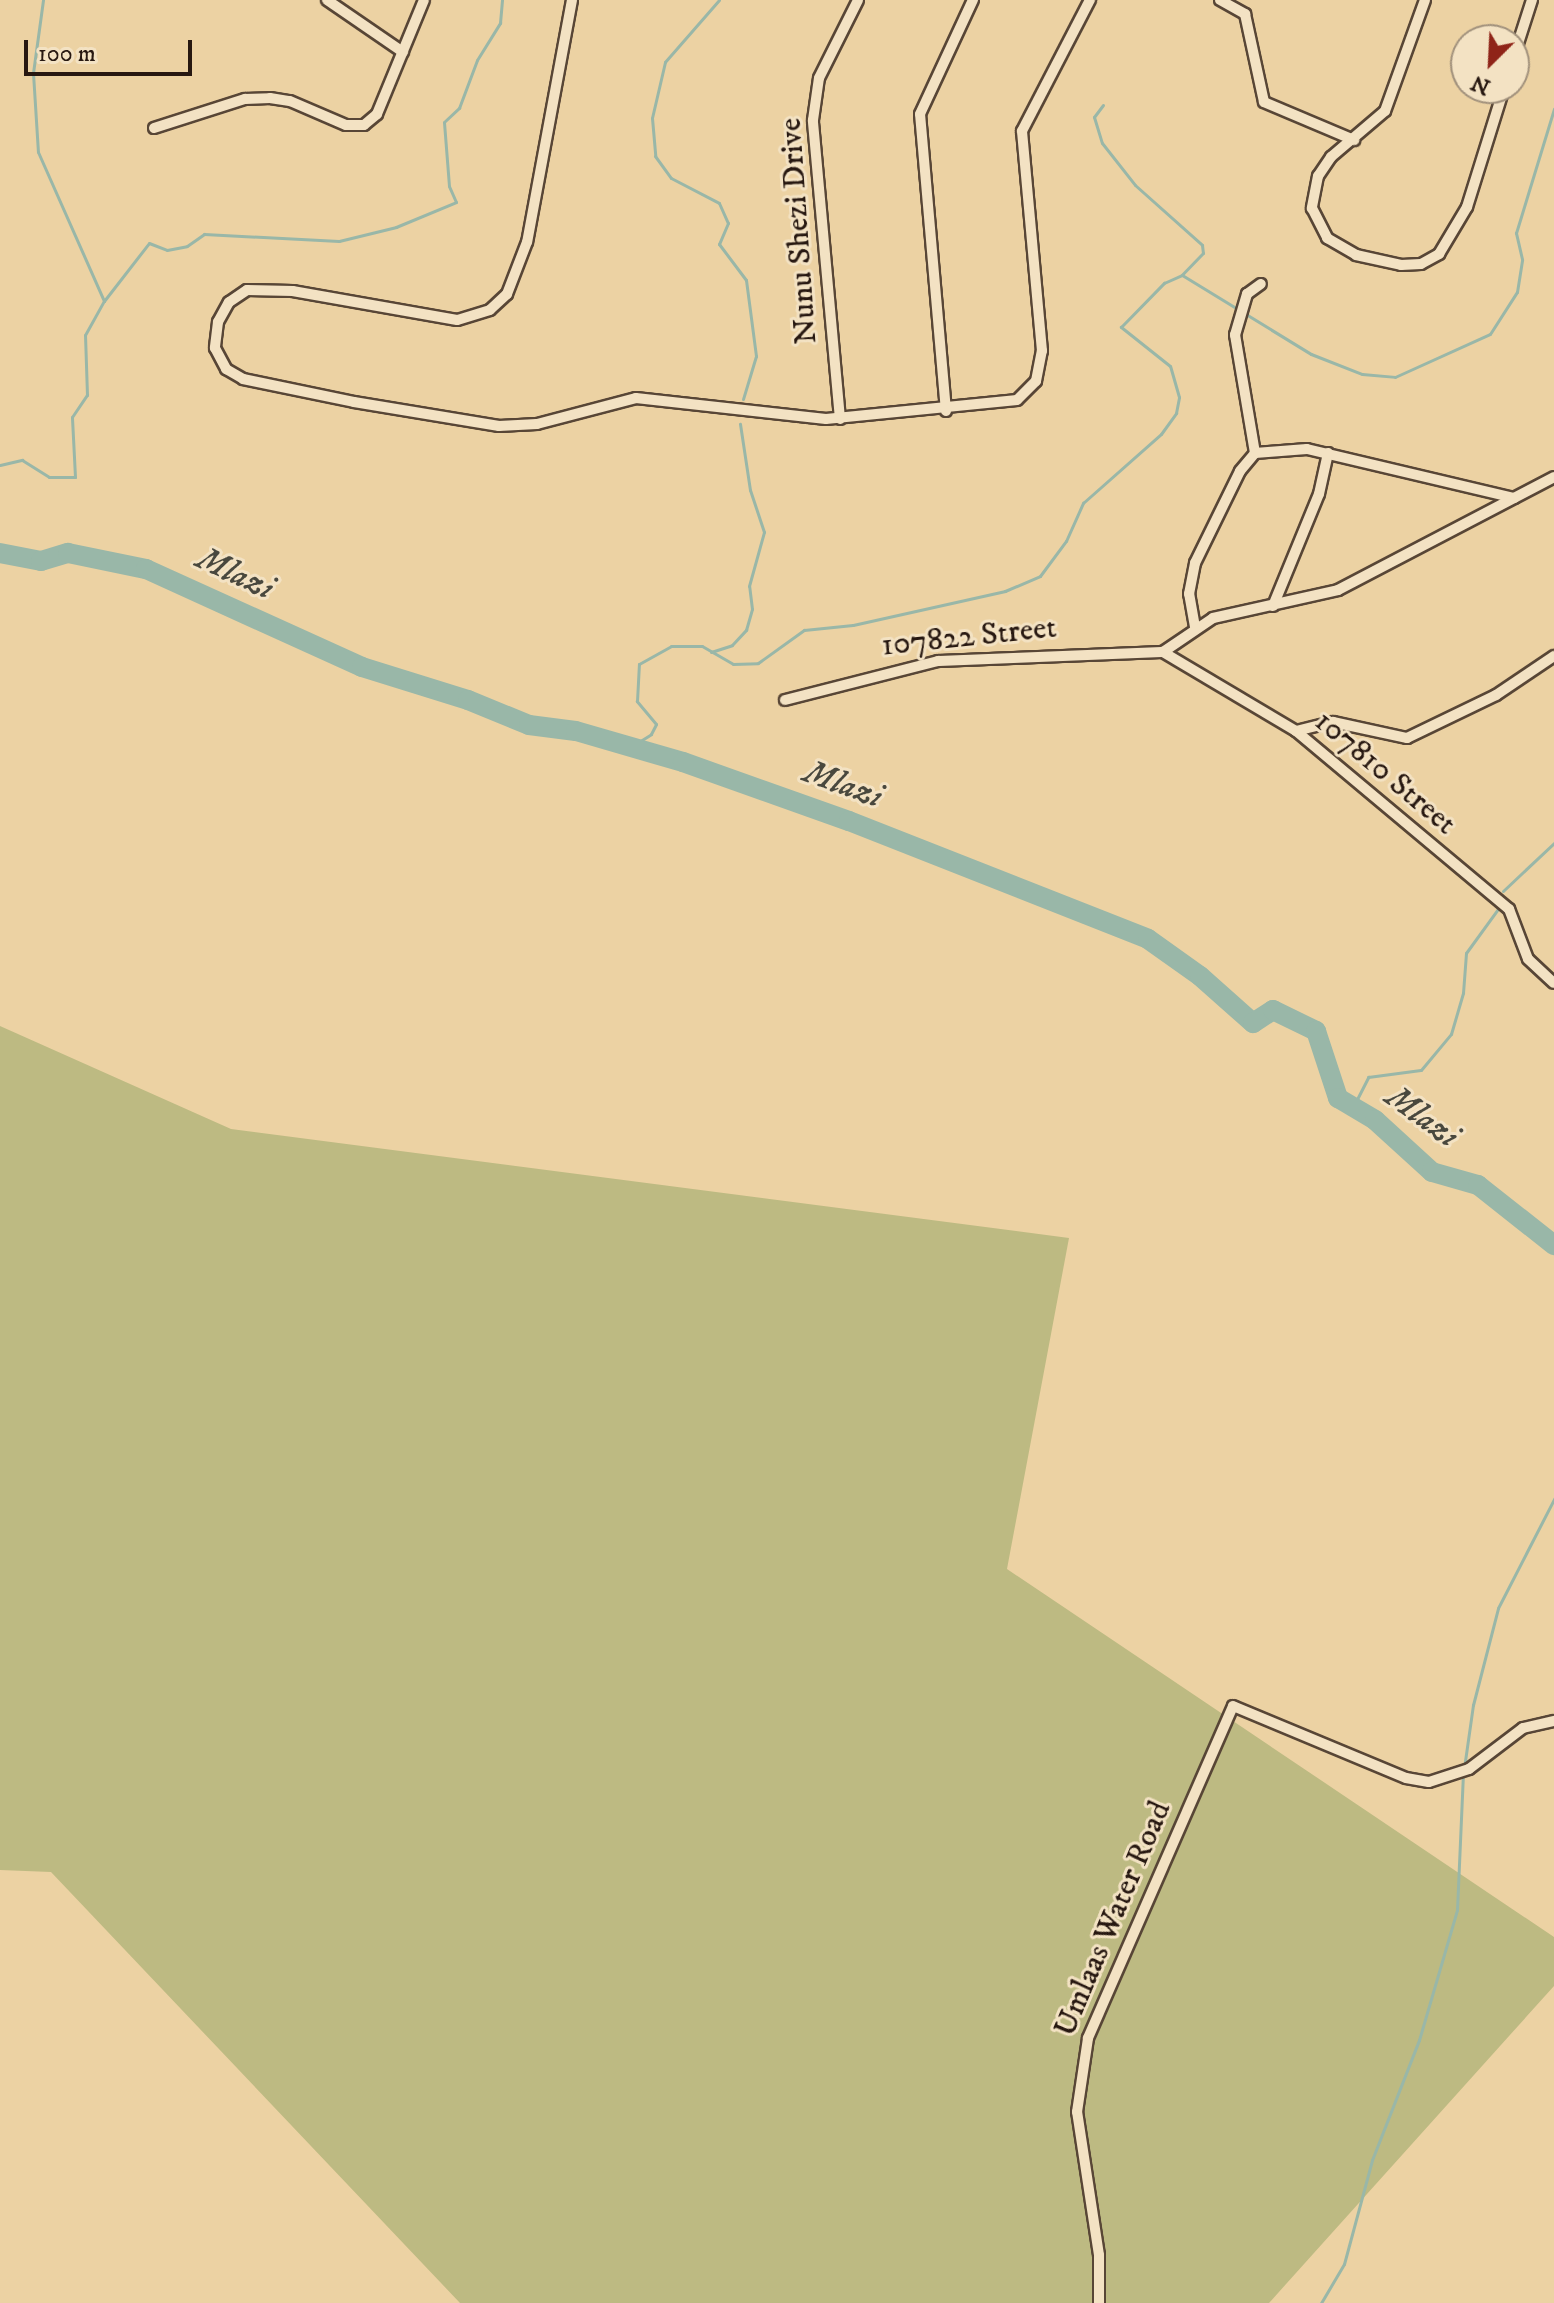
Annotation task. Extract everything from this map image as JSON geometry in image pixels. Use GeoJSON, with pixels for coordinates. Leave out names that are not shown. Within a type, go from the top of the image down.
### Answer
{"type":"FeatureCollection","features":[{"type":"Feature","properties":{"kind":"street"},"geometry":{"type":"LineString","coordinates":[[327,0],[403,52]]}},
{"type":"Feature","properties":{"kind":"street"},"geometry":{"type":"LineString","coordinates":[[154,128],[245,99],[290,101],[346,125],[364,125],[377,114],[424,0]]}},
{"type":"Feature","properties":{"kind":"street"},"geometry":{"type":"LineString","coordinates":[[572,0],[527,242],[507,294],[490,310],[457,320],[293,291],[247,290],[229,302],[218,322],[214,340],[220,362],[243,379],[499,426],[537,424],[636,398],[840,419],[1005,405],[1028,393],[1036,381],[1042,351],[1022,131],[1090,0]]}},
{"type":"Feature","properties":{"kind":"street","name":"Nunu Shezi Drive"},"geometry":{"type":"LineString","coordinates":[[840,419],[813,120],[819,78],[858,0]]}},
{"type":"Feature","properties":{"kind":"street"},"geometry":{"type":"LineString","coordinates":[[946,411],[920,114],[973,0]]}},
{"type":"Feature","properties":{"kind":"street"},"geometry":{"type":"LineString","coordinates":[[1220,0],[1245,14],[1264,102],[1354,140]]}},
{"type":"Feature","properties":{"kind":"street"},"geometry":{"type":"LineString","coordinates":[[1425,0],[1395,91],[1376,124],[1331,157],[1318,176],[1312,208],[1318,226],[1335,245],[1356,255],[1401,265],[1421,264],[1439,254],[1456,232],[1499,104]]}},
{"type":"Feature","properties":{"kind":"street"},"geometry":{"type":"LineString","coordinates":[[1524,24],[1532,0]]}},
{"type":"Feature","properties":{"kind":"street"},"geometry":{"type":"LineString","coordinates":[[1255,453],[1238,378],[1238,314],[1247,294],[1261,284]]}},
{"type":"Feature","properties":{"kind":"street"},"geometry":{"type":"LineString","coordinates":[[1195,627],[1189,594],[1195,563],[1234,482],[1255,453],[1291,447],[1328,453],[1514,498]]}},
{"type":"Feature","properties":{"kind":"street"},"geometry":{"type":"LineString","coordinates":[[1273,606],[1319,494],[1328,453]]}},
{"type":"Feature","properties":{"kind":"street"},"geometry":{"type":"LineString","coordinates":[[1163,652],[1195,627],[1338,590],[1554,477]]}},
{"type":"Feature","properties":{"kind":"street","name":"107822 Street"},"geometry":{"type":"LineString","coordinates":[[785,700],[873,673],[938,661],[1163,652]]}},
{"type":"Feature","properties":{"kind":"street","name":"107810 Street"},"geometry":{"type":"LineString","coordinates":[[1163,652],[1296,731],[1509,909],[1522,950],[1536,970],[1554,983]]}},
{"type":"Feature","properties":{"kind":"street"},"geometry":{"type":"LineString","coordinates":[[1296,731],[1333,722],[1407,738],[1496,695],[1554,656]]}},
{"type":"Feature","properties":{"kind":"street","name":"Umlaas Water Road"},"geometry":{"type":"LineString","coordinates":[[1099,2303],[1099,2255],[1077,2112],[1088,2038],[1233,1706],[1406,1778],[1429,1782],[1469,1769],[1523,1728],[1554,1721]]}},
{"type":"Feature","properties":{"kind":"shaded area"},"geometry":{"type":"Polygon","coordinates":[[[0,1026],[231,1129],[1069,1238],[1007,1569],[1554,1937],[1554,1986],[1269,2303],[460,2303],[51,1872],[0,1870],[0,1026]]]}},
{"type":"Feature","properties":{"kind":"waterway"},"geometry":{"type":"LineString","coordinates":[[43,0],[33,73],[38,152],[104,301]]}},
{"type":"Feature","properties":{"kind":"waterway"},"geometry":{"type":"LineString","coordinates":[[0,465],[22,460],[49,477],[75,477],[72,417],[87,395],[85,335],[104,301],[149,243],[167,250],[187,246],[204,234],[339,241],[396,227],[456,202],[449,186],[444,122],[459,108],[477,60],[500,23],[502,0]]}},
{"type":"Feature","properties":{"kind":"waterway"},"geometry":{"type":"LineString","coordinates":[[719,0],[665,62],[652,118],[655,156],[671,178],[719,203],[728,223],[719,244],[746,280],[756,356],[743,399]]}},
{"type":"Feature","properties":{"kind":"waterway"},"geometry":{"type":"LineString","coordinates":[[1103,105],[1094,117],[1102,143],[1135,185],[1202,245],[1203,253],[1182,275]]}},
{"type":"Feature","properties":{"kind":"waterway"},"geometry":{"type":"LineString","coordinates":[[629,748],[651,734],[656,724],[637,701],[639,664],[671,646],[702,646],[733,664],[758,663],[804,630],[853,625],[1005,591],[1040,576],[1066,541],[1083,503],[1161,434],[1176,413],[1179,397],[1170,366],[1121,327],[1164,283],[1182,275],[1311,354],[1362,374],[1395,377],[1490,334],[1517,292],[1522,259],[1516,233],[1554,109]]}},
{"type":"Feature","properties":{"kind":"waterway"},"geometry":{"type":"LineString","coordinates":[[711,652],[732,645],[746,630],[752,609],[749,586],[764,532],[750,490],[740,424]]}},
{"type":"Feature","properties":{"kind":"waterway","name":"Mlazi"},"geometry":{"type":"LineString","coordinates":[[0,553],[41,561],[68,553],[146,569],[362,667],[468,700],[529,725],[576,731],[683,762],[849,821],[1148,939],[1200,976],[1253,1023],[1273,1010],[1316,1031],[1338,1098],[1375,1120],[1432,1172],[1478,1185],[1554,1245]]}},
{"type":"Feature","properties":{"kind":"waterway"},"geometry":{"type":"LineString","coordinates":[[1503,891],[1554,843]]}},
{"type":"Feature","properties":{"kind":"waterway"},"geometry":{"type":"LineString","coordinates":[[1353,1107],[1368,1077],[1421,1070],[1451,1034],[1463,993],[1466,953],[1500,906]]}},
{"type":"Feature","properties":{"kind":"waterway"},"geometry":{"type":"LineString","coordinates":[[1464,1768],[1473,1705],[1498,1608],[1554,1499]]}},
{"type":"Feature","properties":{"kind":"waterway"},"geometry":{"type":"LineString","coordinates":[[1321,2303],[1344,2264],[1372,2160],[1419,2040],[1457,1910],[1463,1775]]}}]}
